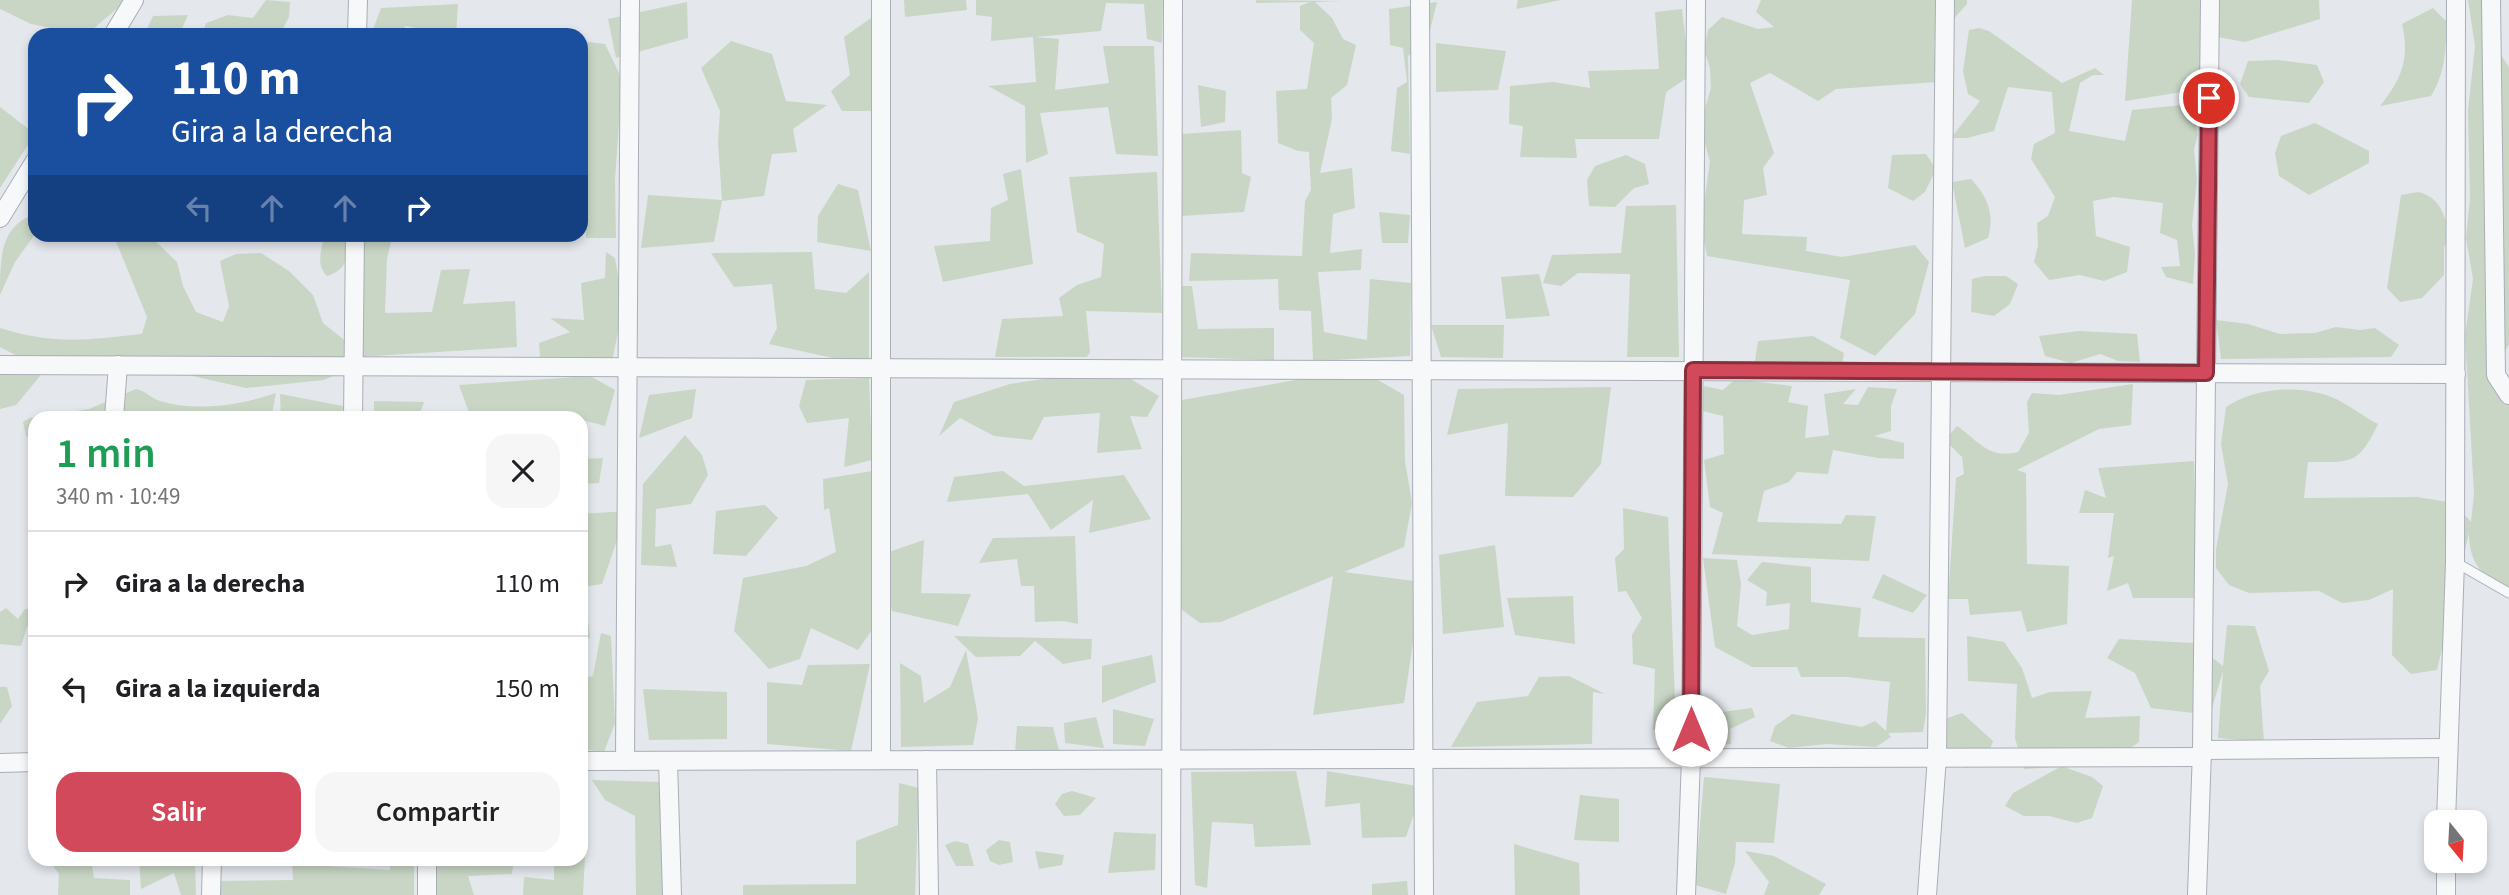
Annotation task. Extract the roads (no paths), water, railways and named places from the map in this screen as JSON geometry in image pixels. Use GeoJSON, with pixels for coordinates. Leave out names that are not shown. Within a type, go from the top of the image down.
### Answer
{"type":"FeatureCollection","features":[{"type":"Feature","properties":{"kind":"street"},"geometry":{"type":"LineString","coordinates":[[117,28],[134,0]]}},
{"type":"Feature","properties":{"kind":"street"},"geometry":{"type":"LineString","coordinates":[[358,0],[358,28]]}},
{"type":"Feature","properties":{"kind":"street"},"geometry":{"type":"LineString","coordinates":[[625,761],[630,0]]}},
{"type":"Feature","properties":{"kind":"street"},"geometry":{"type":"LineString","coordinates":[[881,0],[881,760]]}},
{"type":"Feature","properties":{"kind":"street"},"geometry":{"type":"LineString","coordinates":[[1171,895],[1170,367],[1173,0]]}},
{"type":"Feature","properties":{"kind":"street"},"geometry":{"type":"LineString","coordinates":[[1420,0],[1424,895]]}},
{"type":"Feature","properties":{"kind":"street"},"geometry":{"type":"LineString","coordinates":[[1686,895],[1691,758],[1696,0]]}},
{"type":"Feature","properties":{"kind":"street"},"geometry":{"type":"LineString","coordinates":[[1927,895],[1937,758],[1945,0]]}},
{"type":"Feature","properties":{"kind":"street"},"geometry":{"type":"LineString","coordinates":[[2197,895],[2202,753],[2210,0]]}},
{"type":"Feature","properties":{"kind":"street"},"geometry":{"type":"LineString","coordinates":[[2446,810],[2455,562],[2456,0]]}},
{"type":"Feature","properties":{"kind":"street"},"geometry":{"type":"LineString","coordinates":[[2491,0],[2496,375],[2509,395]]}},
{"type":"Feature","properties":{"kind":"street"},"geometry":{"type":"LineString","coordinates":[[0,218],[28,172]]}},
{"type":"Feature","properties":{"kind":"street"},"geometry":{"type":"LineString","coordinates":[[353,411],[355,242]]}},
{"type":"Feature","properties":{"kind":"street"},"geometry":{"type":"LineString","coordinates":[[0,365],[628,365],[2456,374]]}},
{"type":"Feature","properties":{"kind":"street"},"geometry":{"type":"LineString","coordinates":[[115,411],[118,365]]}},
{"type":"Feature","properties":{"kind":"street"},"geometry":{"type":"LineString","coordinates":[[588,761],[1937,758],[2447,748]]}},
{"type":"Feature","properties":{"kind":"street"},"geometry":{"type":"LineString","coordinates":[[928,760],[929,895]]}},
{"type":"Feature","properties":{"kind":"street"},"geometry":{"type":"LineString","coordinates":[[668,761],[672,895]]}},
{"type":"Feature","properties":{"kind":"street"},"geometry":{"type":"LineString","coordinates":[[0,763],[28,762]]}},
{"type":"Feature","properties":{"kind":"street"},"geometry":{"type":"LineString","coordinates":[[211,895],[212,866]]}},
{"type":"Feature","properties":{"kind":"street"},"geometry":{"type":"LineString","coordinates":[[427,866],[427,895]]}},
{"type":"Feature","properties":{"kind":"street"},"geometry":{"type":"LineString","coordinates":[[2446,873],[2446,895]]}},
{"type":"Feature","properties":{"kind":"lane"},"geometry":{"type":"LineString","coordinates":[[2455,562],[2509,593]]}}]}
